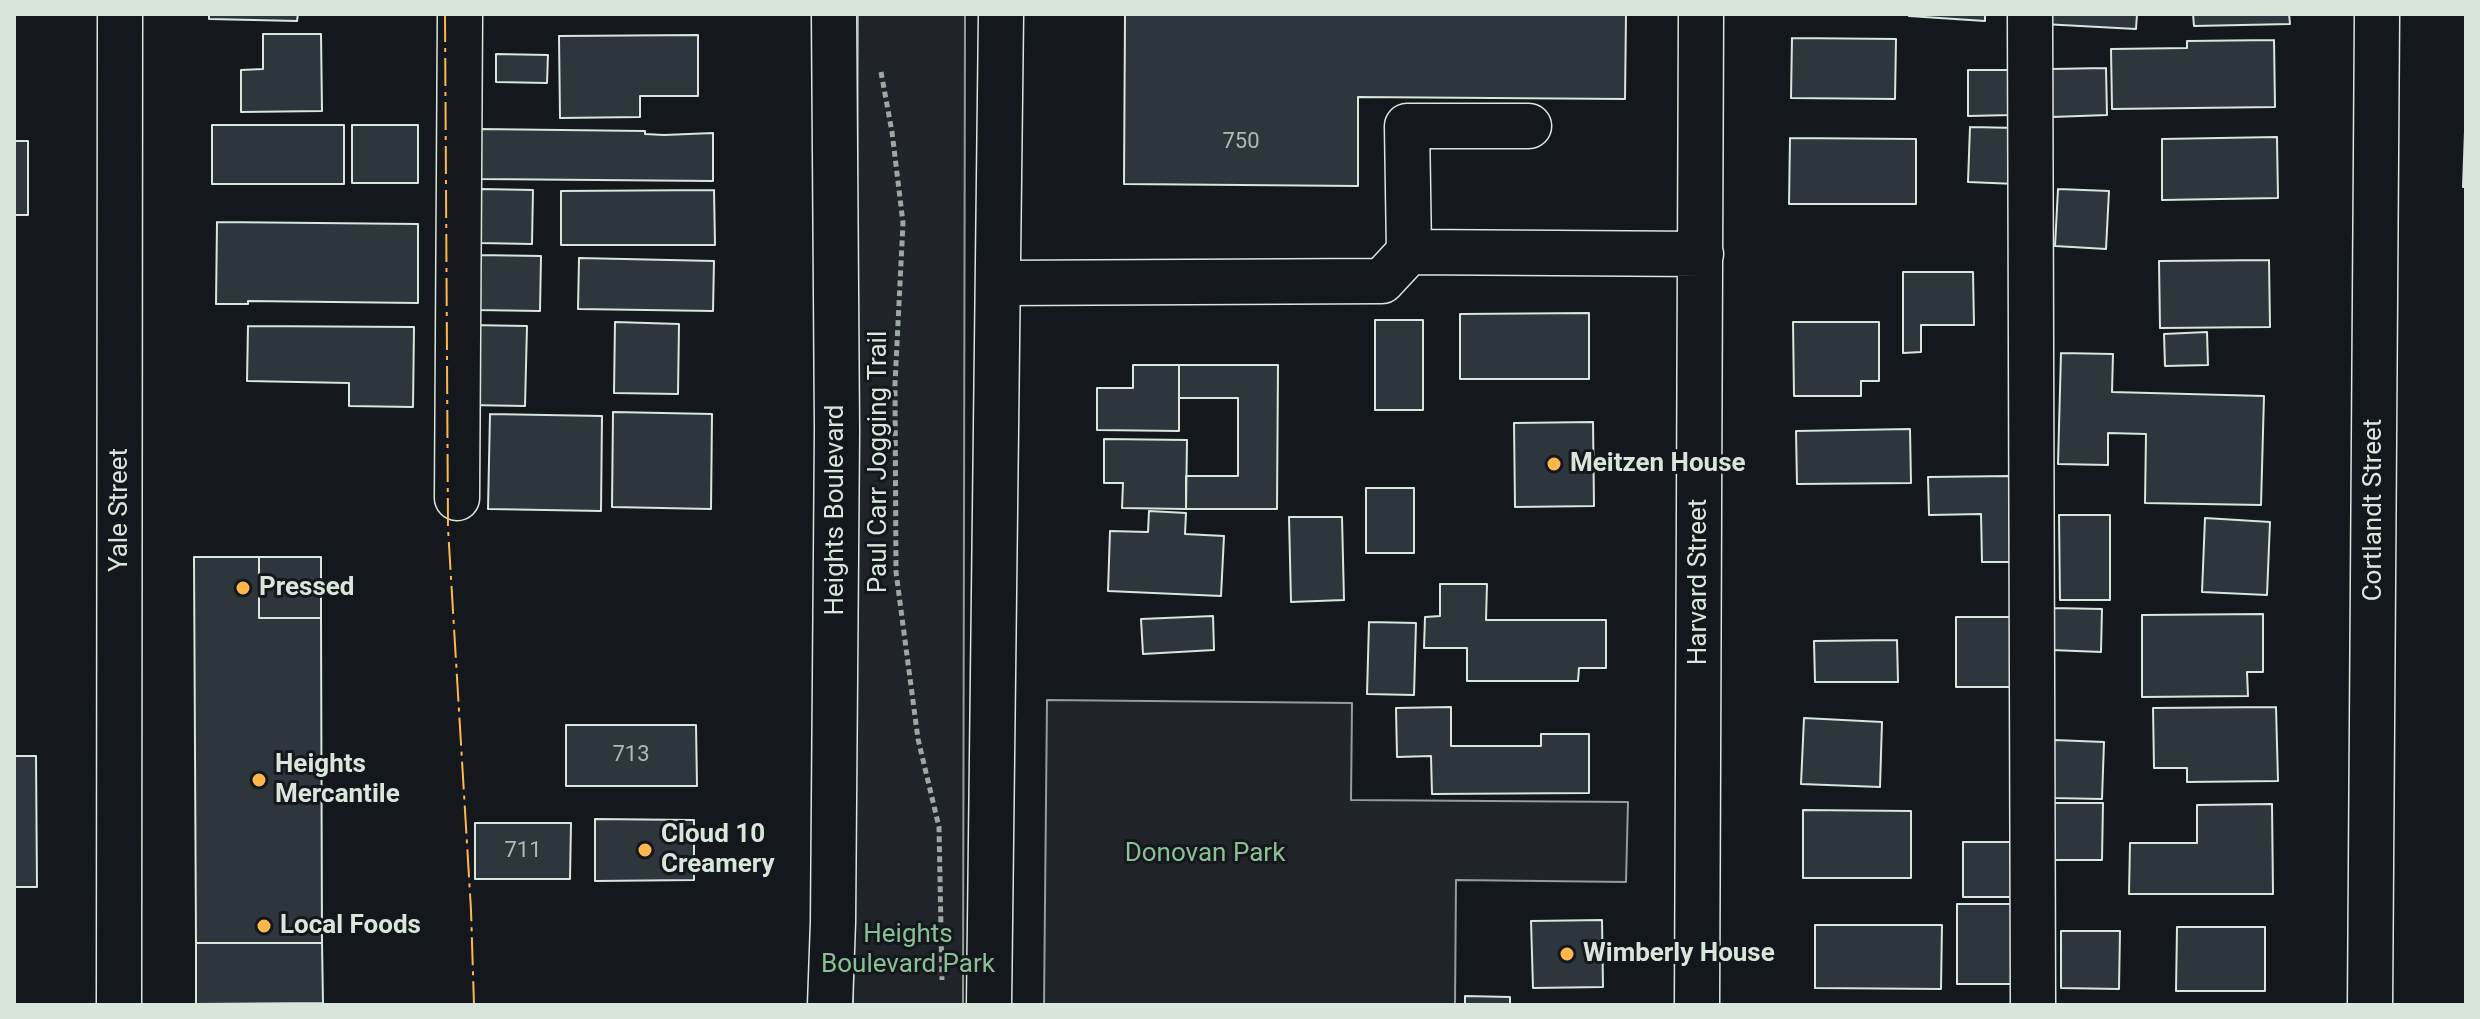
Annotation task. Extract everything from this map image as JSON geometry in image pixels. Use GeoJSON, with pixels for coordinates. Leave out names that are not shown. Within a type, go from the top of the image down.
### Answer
{"type":"FeatureCollection","features":[{"type":"Feature","properties":{"kind":"main road","name":"Yale Street"},"geometry":{"type":"LineString","coordinates":[[119,1005],[120,14]]}},
{"type":"Feature","properties":{"kind":"main road"},"geometry":{"type":"LineString","coordinates":[[457,498],[460,14]]}},
{"type":"Feature","properties":{"kind":"main road","name":"Heights Boulevard"},"geometry":{"type":"LineString","coordinates":[[830,1005],[834,907],[837,431],[834,14]]}},
{"type":"Feature","properties":{"kind":"main road"},"geometry":{"type":"LineString","coordinates":[[989,1005],[1001,14]]}},
{"type":"Feature","properties":{"kind":"main road","name":"Harvard Street"},"geometry":{"type":"LineString","coordinates":[[1697,1005],[1701,14]]}},
{"type":"Feature","properties":{"kind":"main road"},"geometry":{"type":"LineString","coordinates":[[2030,14],[2033,1005]]}},
{"type":"Feature","properties":{"kind":"main road","name":"Cortlandt Street"},"geometry":{"type":"LineString","coordinates":[[2370,1005],[2377,14]]}},
{"type":"Feature","properties":{"kind":"main road"},"geometry":{"type":"LineString","coordinates":[[999,283],[1382,281],[1409,252],[1407,126],[1529,126]]}},
{"type":"Feature","properties":{"kind":"main road"},"geometry":{"type":"LineString","coordinates":[[1409,252],[1701,254]]}},
{"type":"Feature","properties":{"kind":"path","name":"Paul Carr Jogging Trail"},"geometry":{"type":"LineString","coordinates":[[879,63],[892,132],[903,223],[895,384],[896,572],[918,739],[939,827],[942,990]]}},
{"type":"Feature","properties":{"kind":"green space","name":"Heights Boulevard Park"},"geometry":{"type":"Polygon","coordinates":[[[858,14],[965,14],[963,1005],[853,1005],[858,14]]]}},
{"type":"Feature","properties":{"kind":"green space","name":"Donovan Park"},"geometry":{"type":"Polygon","coordinates":[[[1047,700],[1352,703],[1351,800],[1628,802],[1626,882],[1456,880],[1455,1005],[1044,1005],[1047,700]]]}},
{"type":"Feature","properties":{"kind":"building"},"geometry":{"type":"Polygon","coordinates":[[[209,14],[298,14],[297,21],[209,19],[209,14]]]}},
{"type":"Feature","properties":{"kind":"building"},"geometry":{"type":"Polygon","coordinates":[[[1125,14],[1626,14],[1625,99],[1358,97],[1358,186],[1124,184],[1125,14]]]}},
{"type":"Feature","properties":{"kind":"building"},"geometry":{"type":"Polygon","coordinates":[[[1985,14],[1985,21],[1909,16],[1985,14]]]}},
{"type":"Feature","properties":{"kind":"building"},"geometry":{"type":"Polygon","coordinates":[[[2043,14],[2137,14],[2136,29],[2043,24],[2043,14]]]}},
{"type":"Feature","properties":{"kind":"building"},"geometry":{"type":"Polygon","coordinates":[[[2193,14],[2289,14],[2290,24],[2194,26],[2193,14]]]}},
{"type":"Feature","properties":{"kind":"building"},"geometry":{"type":"Polygon","coordinates":[[[263,34],[321,34],[322,111],[241,112],[241,70],[263,69],[263,34]]]}},
{"type":"Feature","properties":{"kind":"building"},"geometry":{"type":"Polygon","coordinates":[[[698,35],[698,96],[640,96],[640,117],[560,118],[559,36],[698,35]]]}},
{"type":"Feature","properties":{"kind":"building"},"geometry":{"type":"Polygon","coordinates":[[[1792,38],[1896,39],[1895,99],[1791,98],[1792,38]]]}},
{"type":"Feature","properties":{"kind":"building"},"geometry":{"type":"Polygon","coordinates":[[[2274,40],[2275,107],[2112,109],[2111,49],[2187,48],[2187,41],[2274,40]]]}},
{"type":"Feature","properties":{"kind":"building"},"geometry":{"type":"Polygon","coordinates":[[[496,54],[548,55],[547,83],[496,82],[496,54]]]}},
{"type":"Feature","properties":{"kind":"building"},"geometry":{"type":"Polygon","coordinates":[[[2106,68],[2107,115],[2052,117],[2051,69],[2106,68]]]}},
{"type":"Feature","properties":{"kind":"building"},"geometry":{"type":"Polygon","coordinates":[[[1968,70],[2013,70],[2012,115],[1968,116],[1968,70]]]}},
{"type":"Feature","properties":{"kind":"building"},"geometry":{"type":"Polygon","coordinates":[[[212,125],[344,125],[344,184],[212,184],[212,125]]]}},
{"type":"Feature","properties":{"kind":"building"},"geometry":{"type":"Polygon","coordinates":[[[352,125],[418,125],[418,183],[352,183],[352,125]]]}},
{"type":"Feature","properties":{"kind":"building"},"geometry":{"type":"Polygon","coordinates":[[[1970,127],[2018,128],[2016,184],[1968,182],[1970,127]]]}},
{"type":"Feature","properties":{"kind":"building"},"geometry":{"type":"Polygon","coordinates":[[[478,129],[645,131],[645,134],[664,135],[713,133],[713,181],[478,179],[478,129]]]}},
{"type":"Feature","properties":{"kind":"building"},"geometry":{"type":"Polygon","coordinates":[[[2465,131],[2466,187],[2463,187],[2465,131]]]}},
{"type":"Feature","properties":{"kind":"building"},"geometry":{"type":"Polygon","coordinates":[[[2277,137],[2278,198],[2162,200],[2162,139],[2277,137]]]}},
{"type":"Feature","properties":{"kind":"building"},"geometry":{"type":"Polygon","coordinates":[[[1790,138],[1916,139],[1916,204],[1789,204],[1790,138]]]}},
{"type":"Feature","properties":{"kind":"building"},"geometry":{"type":"Polygon","coordinates":[[[14,141],[28,141],[28,215],[14,215],[14,141]]]}},
{"type":"Feature","properties":{"kind":"building"},"geometry":{"type":"Polygon","coordinates":[[[481,189],[533,190],[532,244],[480,243],[481,189]]]}},
{"type":"Feature","properties":{"kind":"building"},"geometry":{"type":"Polygon","coordinates":[[[2058,189],[2109,191],[2106,249],[2055,246],[2058,189]]]}},
{"type":"Feature","properties":{"kind":"building"},"geometry":{"type":"Polygon","coordinates":[[[714,190],[715,245],[561,245],[561,191],[714,190]]]}},
{"type":"Feature","properties":{"kind":"building"},"geometry":{"type":"Polygon","coordinates":[[[217,222],[418,224],[418,303],[248,301],[248,304],[216,304],[217,222]]]}},
{"type":"Feature","properties":{"kind":"building"},"geometry":{"type":"Polygon","coordinates":[[[476,255],[541,256],[540,311],[475,310],[476,255]]]}},
{"type":"Feature","properties":{"kind":"building"},"geometry":{"type":"Polygon","coordinates":[[[579,258],[714,261],[713,311],[578,309],[579,258]]]}},
{"type":"Feature","properties":{"kind":"building"},"geometry":{"type":"Polygon","coordinates":[[[2269,260],[2270,327],[2160,328],[2159,261],[2269,260]]]}},
{"type":"Feature","properties":{"kind":"building"},"geometry":{"type":"Polygon","coordinates":[[[1903,272],[1973,272],[1974,325],[1921,325],[1921,352],[1903,353],[1903,272]]]}},
{"type":"Feature","properties":{"kind":"building"},"geometry":{"type":"Polygon","coordinates":[[[1589,313],[1589,379],[1460,379],[1460,314],[1589,313]]]}},
{"type":"Feature","properties":{"kind":"building"},"geometry":{"type":"Polygon","coordinates":[[[1375,320],[1423,320],[1423,410],[1375,410],[1375,320]]]}},
{"type":"Feature","properties":{"kind":"building"},"geometry":{"type":"Polygon","coordinates":[[[615,322],[679,324],[678,394],[614,393],[615,322]]]}},
{"type":"Feature","properties":{"kind":"building"},"geometry":{"type":"Polygon","coordinates":[[[1793,322],[1879,322],[1879,381],[1861,381],[1861,396],[1794,396],[1793,322]]]}},
{"type":"Feature","properties":{"kind":"building"},"geometry":{"type":"Polygon","coordinates":[[[469,325],[527,326],[525,406],[468,405],[469,325]]]}},
{"type":"Feature","properties":{"kind":"building"},"geometry":{"type":"Polygon","coordinates":[[[248,326],[414,327],[413,407],[349,406],[349,383],[247,381],[248,326]]]}},
{"type":"Feature","properties":{"kind":"building"},"geometry":{"type":"Polygon","coordinates":[[[2207,332],[2208,365],[2165,366],[2164,334],[2207,332]]]}},
{"type":"Feature","properties":{"kind":"building"},"geometry":{"type":"Polygon","coordinates":[[[2061,353],[2113,354],[2112,392],[2264,396],[2261,505],[2145,503],[2146,434],[2108,433],[2108,465],[2058,464],[2061,353]]]}},
{"type":"Feature","properties":{"kind":"building"},"geometry":{"type":"Polygon","coordinates":[[[1133,365],[1179,365],[1179,431],[1097,430],[1097,388],[1133,388],[1133,365]]]}},
{"type":"Feature","properties":{"kind":"building"},"geometry":{"type":"Polygon","coordinates":[[[1179,365],[1278,365],[1277,509],[1186,509],[1186,476],[1238,476],[1238,398],[1179,398],[1179,365]]]}},
{"type":"Feature","properties":{"kind":"building"},"geometry":{"type":"Polygon","coordinates":[[[613,412],[712,414],[711,509],[612,507],[613,412]]]}},
{"type":"Feature","properties":{"kind":"building"},"geometry":{"type":"Polygon","coordinates":[[[490,414],[602,416],[601,511],[488,509],[490,414]]]}},
{"type":"Feature","properties":{"kind":"building","name":"Meitzen House"},"geometry":{"type":"Polygon","coordinates":[[[1593,422],[1594,506],[1515,507],[1514,423],[1593,422]]]}},
{"type":"Feature","properties":{"kind":"building"},"geometry":{"type":"Polygon","coordinates":[[[1910,429],[1911,483],[1797,484],[1796,431],[1910,429]]]}},
{"type":"Feature","properties":{"kind":"building"},"geometry":{"type":"Polygon","coordinates":[[[1104,439],[1187,440],[1186,509],[1122,508],[1123,483],[1104,483],[1104,439]]]}},
{"type":"Feature","properties":{"kind":"building"},"geometry":{"type":"Polygon","coordinates":[[[2009,476],[2010,562],[1982,562],[1981,514],[1929,515],[1928,477],[2009,476]]]}},
{"type":"Feature","properties":{"kind":"building"},"geometry":{"type":"Polygon","coordinates":[[[1366,488],[1414,488],[1414,553],[1366,553],[1366,488]]]}},
{"type":"Feature","properties":{"kind":"building"},"geometry":{"type":"Polygon","coordinates":[[[1149,511],[1186,513],[1185,534],[1224,536],[1221,596],[1108,591],[1110,531],[1148,532],[1149,511]]]}},
{"type":"Feature","properties":{"kind":"building"},"geometry":{"type":"Polygon","coordinates":[[[2059,515],[2110,515],[2110,600],[2060,600],[2059,515]]]}},
{"type":"Feature","properties":{"kind":"building"},"geometry":{"type":"Polygon","coordinates":[[[1289,517],[1342,517],[1344,600],[1291,602],[1289,517]]]}},
{"type":"Feature","properties":{"kind":"building"},"geometry":{"type":"Polygon","coordinates":[[[2205,518],[2270,522],[2267,595],[2202,592],[2205,518]]]}},
{"type":"Feature","properties":{"kind":"building","name":"Heights Mercantile"},"geometry":{"type":"Polygon","coordinates":[[[194,557],[259,557],[259,618],[321,618],[322,943],[196,943],[194,557]]]}},
{"type":"Feature","properties":{"kind":"building"},"geometry":{"type":"Polygon","coordinates":[[[259,557],[321,557],[321,618],[259,618],[259,557]]]}},
{"type":"Feature","properties":{"kind":"building"},"geometry":{"type":"Polygon","coordinates":[[[1440,584],[1487,584],[1486,620],[1606,620],[1606,668],[1579,668],[1578,681],[1467,681],[1467,648],[1424,648],[1425,617],[1440,616],[1440,584]]]}},
{"type":"Feature","properties":{"kind":"building"},"geometry":{"type":"Polygon","coordinates":[[[2052,608],[2102,609],[2101,652],[2051,650],[2052,608]]]}},
{"type":"Feature","properties":{"kind":"building"},"geometry":{"type":"Polygon","coordinates":[[[2263,614],[2263,672],[2247,672],[2248,696],[2142,697],[2142,615],[2263,614]]]}},
{"type":"Feature","properties":{"kind":"building"},"geometry":{"type":"Polygon","coordinates":[[[1213,616],[1214,650],[1143,654],[1141,619],[1213,616]]]}},
{"type":"Feature","properties":{"kind":"building"},"geometry":{"type":"Polygon","coordinates":[[[1956,617],[2013,617],[2013,687],[1956,687],[1956,617]]]}},
{"type":"Feature","properties":{"kind":"building"},"geometry":{"type":"Polygon","coordinates":[[[1369,622],[1416,623],[1414,695],[1367,694],[1369,622]]]}},
{"type":"Feature","properties":{"kind":"building"},"geometry":{"type":"Polygon","coordinates":[[[1897,640],[1898,682],[1815,682],[1814,641],[1897,640]]]}},
{"type":"Feature","properties":{"kind":"building"},"geometry":{"type":"Polygon","coordinates":[[[1451,707],[1451,746],[1541,746],[1541,734],[1589,734],[1589,793],[1432,794],[1431,756],[1397,757],[1396,708],[1451,707]]]}},
{"type":"Feature","properties":{"kind":"building"},"geometry":{"type":"Polygon","coordinates":[[[2276,707],[2278,781],[2187,782],[2187,768],[2154,768],[2153,708],[2276,707]]]}},
{"type":"Feature","properties":{"kind":"building"},"geometry":{"type":"Polygon","coordinates":[[[1804,718],[1882,722],[1880,787],[1801,784],[1804,718]]]}},
{"type":"Feature","properties":{"kind":"building"},"geometry":{"type":"Polygon","coordinates":[[[566,725],[696,725],[697,786],[566,786],[566,725]]]}},
{"type":"Feature","properties":{"kind":"building"},"geometry":{"type":"Polygon","coordinates":[[[2054,740],[2104,742],[2102,799],[2052,798],[2054,740]]]}},
{"type":"Feature","properties":{"kind":"building"},"geometry":{"type":"Polygon","coordinates":[[[14,756],[36,756],[37,887],[14,887],[14,756]]]}},
{"type":"Feature","properties":{"kind":"building"},"geometry":{"type":"Polygon","coordinates":[[[2052,803],[2103,803],[2102,860],[2052,860],[2052,803]]]}},
{"type":"Feature","properties":{"kind":"building"},"geometry":{"type":"Polygon","coordinates":[[[2272,804],[2273,894],[2129,894],[2130,843],[2197,843],[2197,805],[2272,804]]]}},
{"type":"Feature","properties":{"kind":"building"},"geometry":{"type":"Polygon","coordinates":[[[1803,810],[1911,811],[1911,878],[1803,878],[1803,810]]]}},
{"type":"Feature","properties":{"kind":"building","name":"Cloud 10 Creamery"},"geometry":{"type":"Polygon","coordinates":[[[595,819],[694,820],[694,880],[595,881],[595,819]]]}},
{"type":"Feature","properties":{"kind":"building"},"geometry":{"type":"Polygon","coordinates":[[[475,823],[571,823],[570,879],[475,879],[475,823]]]}},
{"type":"Feature","properties":{"kind":"building"},"geometry":{"type":"Polygon","coordinates":[[[1963,842],[2024,842],[2024,897],[1963,897],[1963,842]]]}},
{"type":"Feature","properties":{"kind":"building"},"geometry":{"type":"Polygon","coordinates":[[[1957,904],[2027,904],[2026,984],[1957,984],[1957,904]]]}},
{"type":"Feature","properties":{"kind":"building","name":"Wimberly House"},"geometry":{"type":"Polygon","coordinates":[[[1602,920],[1603,987],[1533,988],[1531,921],[1602,920]]]}},
{"type":"Feature","properties":{"kind":"building"},"geometry":{"type":"Polygon","coordinates":[[[1815,925],[1942,925],[1941,989],[1815,988],[1815,925]]]}},
{"type":"Feature","properties":{"kind":"building"},"geometry":{"type":"Polygon","coordinates":[[[2177,927],[2265,927],[2265,991],[2176,991],[2177,927]]]}},
{"type":"Feature","properties":{"kind":"building"},"geometry":{"type":"Polygon","coordinates":[[[2061,931],[2120,931],[2119,989],[2061,988],[2061,931]]]}},
{"type":"Feature","properties":{"kind":"building"},"geometry":{"type":"Polygon","coordinates":[[[196,943],[322,943],[323,1003],[196,1004],[196,943]]]}},
{"type":"Feature","properties":{"kind":"building"},"geometry":{"type":"Polygon","coordinates":[[[1465,996],[1510,997],[1510,1005],[1465,1005],[1465,996]]]}},
{"type":"Feature","properties":{"kind":"power"},"geometry":{"type":"LineString","coordinates":[[445,14],[448,528],[474,1005]]}},
{"type":"Feature","properties":{"kind":"place","name":"Meitzen House"},"geometry":{"type":"Point","coordinates":[1554,464]}},
{"type":"Feature","properties":{"kind":"place","name":"Pressed"},"geometry":{"type":"Point","coordinates":[243,588]}},
{"type":"Feature","properties":{"kind":"place","name":"Heights Mercantile"},"geometry":{"type":"Point","coordinates":[259,780]}},
{"type":"Feature","properties":{"kind":"place","name":"Cloud 10 Creamery"},"geometry":{"type":"Point","coordinates":[645,850]}},
{"type":"Feature","properties":{"kind":"place","name":"Local Foods"},"geometry":{"type":"Point","coordinates":[264,926]}},
{"type":"Feature","properties":{"kind":"place","name":"Wimberly House"},"geometry":{"type":"Point","coordinates":[1567,954]}}]}
